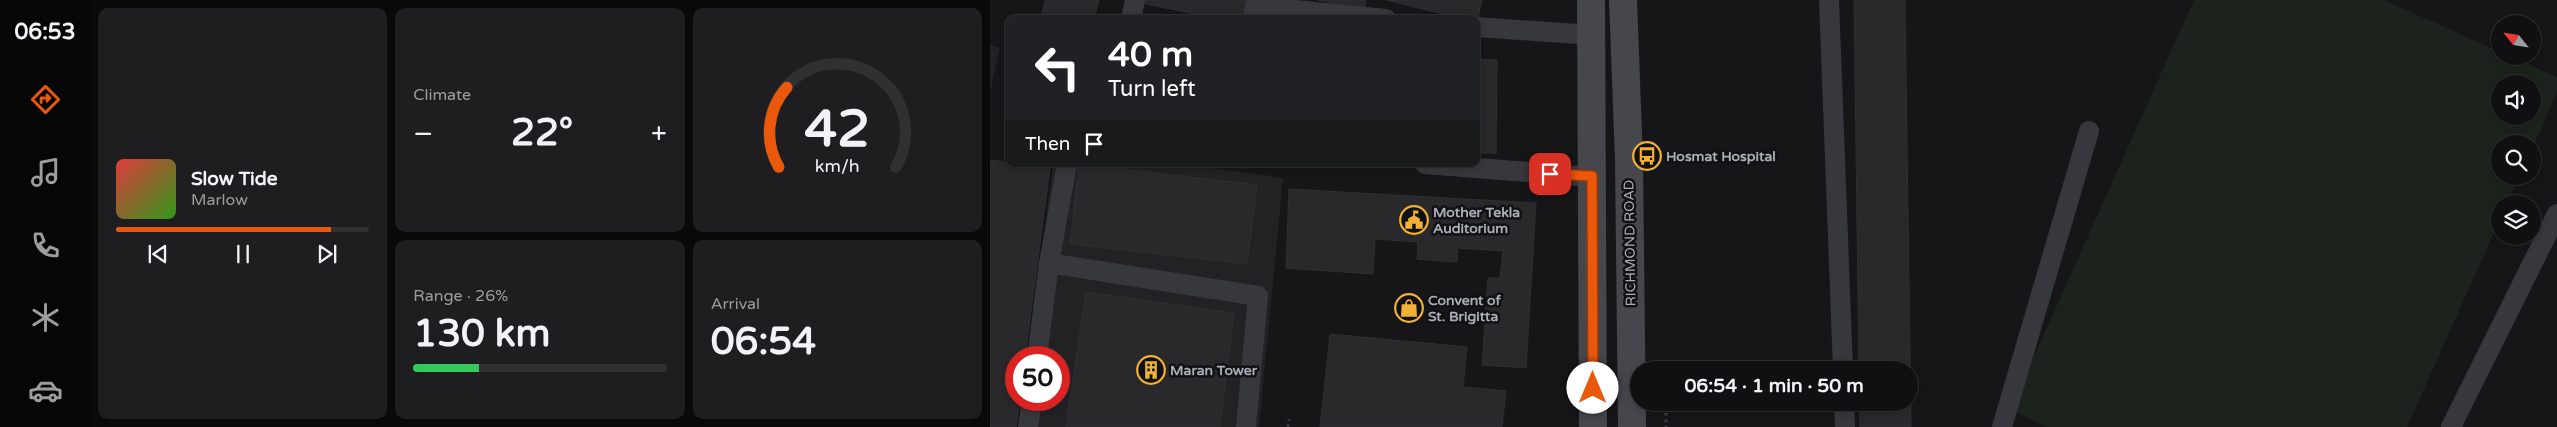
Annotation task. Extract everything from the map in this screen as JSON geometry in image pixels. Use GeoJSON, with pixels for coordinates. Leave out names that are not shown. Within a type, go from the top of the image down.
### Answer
{"type":"FeatureCollection","features":[{"type":"Feature","properties":{"kind":"main road"},"geometry":{"type":"LineString","coordinates":[[1591,0],[1593,427]]}},
{"type":"Feature","properties":{"kind":"main road","name":"RICHMOND ROAD"},"geometry":{"type":"LineString","coordinates":[[1623,0],[1629,160],[1632,427]]}},
{"type":"Feature","properties":{"kind":"lane"},"geometry":{"type":"LineString","coordinates":[[1132,15],[1135,0]]}},
{"type":"Feature","properties":{"kind":"lane"},"geometry":{"type":"LineString","coordinates":[[1829,0],[1843,361]]}},
{"type":"Feature","properties":{"kind":"lane"},"geometry":{"type":"LineString","coordinates":[[1253,15],[1255,6],[1346,15]]}},
{"type":"Feature","properties":{"kind":"lane"},"geometry":{"type":"LineString","coordinates":[[1480,27],[1592,35]]}},
{"type":"Feature","properties":{"kind":"lane"},"geometry":{"type":"LineString","coordinates":[[2002,427],[2089,130]]}},
{"type":"Feature","properties":{"kind":"lane"},"geometry":{"type":"LineString","coordinates":[[1038,346],[1049,262],[1066,167]]}},
{"type":"Feature","properties":{"kind":"lane"},"geometry":{"type":"LineString","coordinates":[[1467,167],[1592,176]]}},
{"type":"Feature","properties":{"kind":"lane"},"geometry":{"type":"LineString","coordinates":[[2451,427],[2557,214]]}},
{"type":"Feature","properties":{"kind":"lane"},"geometry":{"type":"LineString","coordinates":[[1049,262],[1258,296],[1246,427]]}},
{"type":"Feature","properties":{"kind":"lane"},"geometry":{"type":"LineString","coordinates":[[1028,427],[1030,411]]}},
{"type":"Feature","properties":{"kind":"lane"},"geometry":{"type":"LineString","coordinates":[[1844,411],[1845,427]]}},
{"type":"Feature","properties":{"kind":"path"},"geometry":{"type":"LineString","coordinates":[[1288,427],[1289,419]]}},
{"type":"Feature","properties":{"kind":"shaded area"},"geometry":{"type":"Polygon","coordinates":[[[2194,0],[2384,0],[2491,48],[2491,65],[2530,65],[2557,77],[2557,92],[2538,135],[2491,135],[2491,185],[2515,185],[2511,195],[2491,195],[2491,239],[2407,427],[2048,427],[2010,410],[2194,0]]]}},
{"type":"Feature","properties":{"kind":"shaded area"},"geometry":{"type":"Polygon","coordinates":[[[990,45],[1000,48],[990,91],[990,45]]]}},
{"type":"Feature","properties":{"kind":"shaded area"},"geometry":{"type":"Polygon","coordinates":[[[1053,167],[1207,167],[1283,178],[1259,427],[1021,427],[1023,411],[1070,411],[1070,346],[1030,346],[1053,167]]]}},
{"type":"Feature","properties":{"kind":"building"},"geometry":{"type":"Polygon","coordinates":[[[1045,0],[1099,0],[1095,15],[1042,15],[1045,0]]]}},
{"type":"Feature","properties":{"kind":"building"},"geometry":{"type":"Polygon","coordinates":[[[1143,0],[1253,0],[1250,15],[1200,15],[1142,3],[1143,0]]]}},
{"type":"Feature","properties":{"kind":"building"},"geometry":{"type":"Polygon","coordinates":[[[1318,0],[1366,0],[1364,9],[1318,0]]]}},
{"type":"Feature","properties":{"kind":"building"},"geometry":{"type":"Polygon","coordinates":[[[1386,0],[1482,0],[1479,15],[1448,15],[1386,0]]]}},
{"type":"Feature","properties":{"kind":"building"},"geometry":{"type":"Polygon","coordinates":[[[1854,0],[1905,0],[1910,361],[1859,361],[1854,0]]]}},
{"type":"Feature","properties":{"kind":"building"},"geometry":{"type":"Polygon","coordinates":[[[1480,59],[1497,60],[1496,153],[1480,153],[1480,59]]]}},
{"type":"Feature","properties":{"kind":"building"},"geometry":{"type":"Polygon","coordinates":[[[990,160],[1005,162],[1005,167],[1050,167],[1027,346],[1005,346],[1005,411],[1018,411],[1016,427],[990,427],[990,160]]]}},
{"type":"Feature","properties":{"kind":"building"},"geometry":{"type":"Polygon","coordinates":[[[1079,167],[1104,167],[1257,185],[1247,264],[1070,244],[1079,167]]]}},
{"type":"Feature","properties":{"kind":"building"},"geometry":{"type":"Polygon","coordinates":[[[1289,189],[1536,203],[1526,368],[1482,365],[1488,278],[1500,278],[1503,251],[1458,248],[1457,262],[1417,259],[1418,242],[1375,239],[1373,274],[1286,268],[1289,189]]]}},
{"type":"Feature","properties":{"kind":"building","name":"Maran Tower"},"geometry":{"type":"Polygon","coordinates":[[[1086,292],[1234,313],[1220,427],[1066,427],[1068,411],[1070,411],[1086,292]]]}},
{"type":"Feature","properties":{"kind":"building"},"geometry":{"type":"Polygon","coordinates":[[[1330,334],[1467,347],[1463,387],[1506,391],[1502,427],[1320,427],[1330,334]]]}},
{"type":"Feature","properties":{"kind":"building"},"geometry":{"type":"Polygon","coordinates":[[[1860,411],[1911,411],[1911,427],[1860,427],[1860,411]]]}},
{"type":"Feature","properties":{"kind":"place","name":"Hosmat Hospital"},"geometry":{"type":"Point","coordinates":[1647,156]}},
{"type":"Feature","properties":{"kind":"place","name":"Mother Tekla Auditorium"},"geometry":{"type":"Point","coordinates":[1414,220]}},
{"type":"Feature","properties":{"kind":"place","name":"Convent of St. Brigitta"},"geometry":{"type":"Point","coordinates":[1409,308]}},
{"type":"Feature","properties":{"kind":"place","name":"Maran Tower"},"geometry":{"type":"Point","coordinates":[1151,370]}},
{"type":"Feature","properties":{"kind":"route"},"geometry":{"type":"LineString","coordinates":[[1550,174],[1592,176],[1593,388]]}}]}
